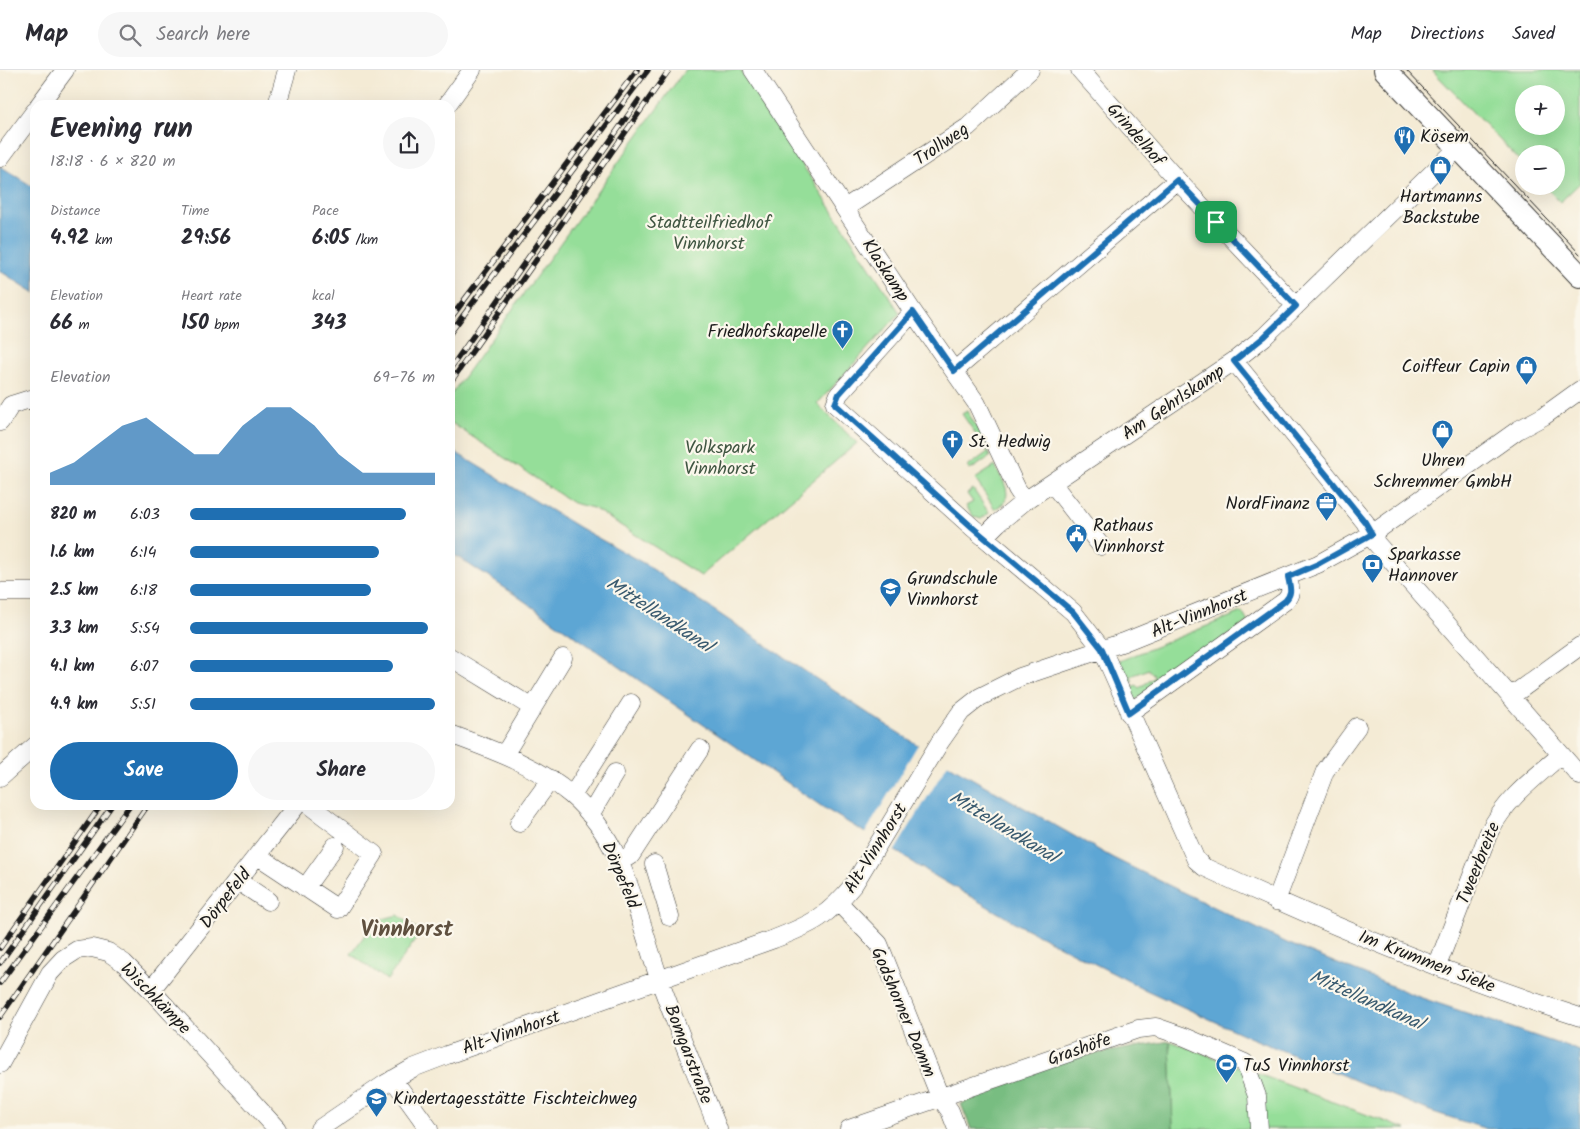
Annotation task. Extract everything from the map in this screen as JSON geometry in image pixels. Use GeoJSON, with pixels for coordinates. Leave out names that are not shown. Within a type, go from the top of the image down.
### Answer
{"type":"FeatureCollection","features":[{"type":"Feature","properties":{"kind":"main road"},"geometry":{"type":"LineString","coordinates":[[1385,70],[1580,276]]}},
{"type":"Feature","properties":{"kind":"street"},"geometry":{"type":"LineString","coordinates":[[44,100],[65,70]]}},
{"type":"Feature","properties":{"kind":"street"},"geometry":{"type":"LineString","coordinates":[[279,100],[288,70]]}},
{"type":"Feature","properties":{"kind":"street"},"geometry":{"type":"LineString","coordinates":[[451,100],[472,70]]}},
{"type":"Feature","properties":{"kind":"street","name":"Trollweg"},"geometry":{"type":"LineString","coordinates":[[845,208],[968,127],[1030,70]]}},
{"type":"Feature","properties":{"kind":"street","name":"Grindelhof"},"geometry":{"type":"LineString","coordinates":[[1080,70],[1177,180],[1296,306]]}},
{"type":"Feature","properties":{"kind":"street","name":"Klaskamp"},"geometry":{"type":"LineString","coordinates":[[760,73],[913,312],[977,404],[1017,489],[1025,501]]}},
{"type":"Feature","properties":{"kind":"street"},"geometry":{"type":"LineString","coordinates":[[5,152],[30,118]]}},
{"type":"Feature","properties":{"kind":"street","name":"Am Gehrlskamp"},"geometry":{"type":"LineString","coordinates":[[984,537],[1025,501],[1234,361],[1264,337],[1458,148]]}},
{"type":"Feature","properties":{"kind":"street"},"geometry":{"type":"LineString","coordinates":[[954,371],[1177,180]]}},
{"type":"Feature","properties":{"kind":"street","name":"Im Krummen Sieke"},"geometry":{"type":"LineString","coordinates":[[913,312],[839,394],[835,404],[984,537],[1073,612],[1102,649],[1196,860],[1204,867],[1276,901],[1437,966],[1580,1017]]}},
{"type":"Feature","properties":{"kind":"street"},"geometry":{"type":"LineString","coordinates":[[1234,361],[1365,522],[1382,550],[1580,776]]}},
{"type":"Feature","properties":{"kind":"street","name":"Alt-Vinnhorst"},"geometry":{"type":"LineString","coordinates":[[319,1129],[357,1102],[413,1068],[795,931],[817,921],[839,903],[854,884],[940,742],[962,712],[980,697],[1020,677],[1124,642],[1318,564],[1372,534],[1518,430],[1544,416],[1580,390]]}},
{"type":"Feature","properties":{"kind":"street"},"geometry":{"type":"LineString","coordinates":[[0,422],[11,405],[30,402]]}},
{"type":"Feature","properties":{"kind":"street"},"geometry":{"type":"LineString","coordinates":[[1052,483],[1101,546]]}},
{"type":"Feature","properties":{"kind":"street","name":"Alt-Vinnhorst"},"geometry":{"type":"LineString","coordinates":[[1129,713],[1285,601],[1290,596],[1291,589],[1288,577]]}},
{"type":"Feature","properties":{"kind":"street"},"geometry":{"type":"LineString","coordinates":[[0,592],[30,592]]}},
{"type":"Feature","properties":{"kind":"street"},"geometry":{"type":"LineString","coordinates":[[1510,697],[1580,646]]}},
{"type":"Feature","properties":{"kind":"street"},"geometry":{"type":"LineString","coordinates":[[504,755],[563,658]]}},
{"type":"Feature","properties":{"kind":"street"},"geometry":{"type":"LineString","coordinates":[[455,660],[533,708]]}},
{"type":"Feature","properties":{"kind":"street"},"geometry":{"type":"LineString","coordinates":[[572,796],[631,703]]}},
{"type":"Feature","properties":{"kind":"street"},"geometry":{"type":"LineString","coordinates":[[1276,901],[1326,772],[1357,727]]}},
{"type":"Feature","properties":{"kind":"street","name":"Dörpefeld"},"geometry":{"type":"LineString","coordinates":[[455,736],[528,765],[551,779],[572,796],[590,815],[612,846],[620,862],[660,980]]}},
{"type":"Feature","properties":{"kind":"street"},"geometry":{"type":"LineString","coordinates":[[620,862],[631,855],[700,749]]}},
{"type":"Feature","properties":{"kind":"street"},"geometry":{"type":"LineString","coordinates":[[0,777],[30,750]]}},
{"type":"Feature","properties":{"kind":"street","name":"Tweerbreite"},"geometry":{"type":"LineString","coordinates":[[1437,966],[1489,832],[1498,814],[1512,797],[1561,755]]}},
{"type":"Feature","properties":{"kind":"street"},"geometry":{"type":"LineString","coordinates":[[590,815],[615,773]]}},
{"type":"Feature","properties":{"kind":"street"},"geometry":{"type":"LineString","coordinates":[[519,823],[551,779]]}},
{"type":"Feature","properties":{"kind":"street","name":"Dörpefeld"},"geometry":{"type":"LineString","coordinates":[[151,990],[294,810]]}},
{"type":"Feature","properties":{"kind":"street"},"geometry":{"type":"LineString","coordinates":[[258,856],[338,910],[374,854],[316,810]]}},
{"type":"Feature","properties":{"kind":"street"},"geometry":{"type":"LineString","coordinates":[[305,888],[335,846]]}},
{"type":"Feature","properties":{"kind":"street"},"geometry":{"type":"LineString","coordinates":[[654,864],[670,917]]}},
{"type":"Feature","properties":{"kind":"street"},"geometry":{"type":"LineString","coordinates":[[238,881],[268,901]]}},
{"type":"Feature","properties":{"kind":"street","name":"Godshorner Damm"},"geometry":{"type":"LineString","coordinates":[[839,903],[879,944],[940,1097],[950,1110],[957,1129]]}},
{"type":"Feature","properties":{"kind":"street","name":"Wischkämpe"},"geometry":{"type":"LineString","coordinates":[[0,1064],[50,973],[63,959],[77,950],[92,948],[108,952],[124,963],[278,1129]]}},
{"type":"Feature","properties":{"kind":"street","name":"Bomgarstraße"},"geometry":{"type":"LineString","coordinates":[[660,980],[718,1129]]}},
{"type":"Feature","properties":{"kind":"street","name":"Grashöfe"},"geometry":{"type":"LineString","coordinates":[[848,1129],[888,1122],[940,1097],[1138,1029],[1156,1028],[1185,1037],[1245,1063],[1257,1096],[1259,1129]]}},
{"type":"Feature","properties":{"kind":"street"},"geometry":{"type":"LineString","coordinates":[[393,1079],[428,1129]]}},
{"type":"Feature","properties":{"kind":"green space","name":"Stadtteilfriedhof Vinnhorst"},"geometry":{"type":"Polygon","coordinates":[[[685,70],[740,70],[900,313],[817,404],[857,443],[701,576],[593,508],[573,503],[455,425],[455,389],[685,70]]]}},
{"type":"Feature","properties":{"kind":"green space"},"geometry":{"type":"Polygon","coordinates":[[[1432,70],[1580,70],[1580,183],[1560,202],[1553,195],[1565,195],[1565,145],[1515,145],[1515,156],[1432,70]]]}},
{"type":"Feature","properties":{"kind":"green space"},"geometry":{"type":"Polygon","coordinates":[[[967,411],[983,438],[990,457],[970,470],[967,467],[988,452],[962,414],[967,411]]]}},
{"type":"Feature","properties":{"kind":"green space"},"geometry":{"type":"Polygon","coordinates":[[[995,466],[1005,484],[1007,494],[1004,503],[995,509],[975,479],[995,466]]]}},
{"type":"Feature","properties":{"kind":"green space"},"geometry":{"type":"Polygon","coordinates":[[[973,489],[989,513],[981,519],[974,517],[966,506],[973,502],[967,494],[973,489]]]}},
{"type":"Feature","properties":{"kind":"green space"},"geometry":{"type":"Polygon","coordinates":[[[1242,612],[1248,622],[1134,701],[1129,688],[1136,685],[1139,688],[1155,677],[1148,669],[1130,677],[1133,681],[1127,684],[1117,662],[1242,612]]]}},
{"type":"Feature","properties":{"kind":"green space"},"geometry":{"type":"Polygon","coordinates":[[[398,915],[421,932],[387,980],[351,954],[375,921],[398,915]]]}},
{"type":"Feature","properties":{"kind":"green space","name":"TuS Vinnhorst"},"geometry":{"type":"Polygon","coordinates":[[[1170,1041],[1397,1126],[1406,1129],[1173,1129],[1170,1041]]]}},
{"type":"Feature","properties":{"kind":"green space"},"geometry":{"type":"Polygon","coordinates":[[[1170,1041],[1173,1129],[971,1129],[961,1104],[1066,1059],[1170,1041]]]}},
{"type":"Feature","properties":{"kind":"water"},"geometry":{"type":"Polygon","coordinates":[[[0,166],[30,185],[30,290],[0,271],[0,166]]]}},
{"type":"Feature","properties":{"kind":"water","name":"Mittellandkanal"},"geometry":{"type":"Polygon","coordinates":[[[455,452],[580,528],[645,564],[872,716],[959,771],[1113,858],[1287,943],[1419,997],[1580,1051],[1580,1129],[1487,1129],[1430,1111],[1249,1037],[1146,990],[1021,926],[911,862],[824,808],[455,555],[455,452]]]}},
{"type":"Feature","properties":{"kind":"pier"},"geometry":{"type":"Polygon","coordinates":[[[919,743],[949,762],[894,852],[864,835],[919,743]]]}},
{"type":"Feature","properties":{"kind":"tram line"},"geometry":{"type":"LineString","coordinates":[[1406,70],[1580,254]]}},
{"type":"Feature","properties":{"kind":"railway"},"geometry":{"type":"LineString","coordinates":[[455,312],[637,70]]}},
{"type":"Feature","properties":{"kind":"railway"},"geometry":{"type":"LineString","coordinates":[[455,326],[648,70]]}},
{"type":"Feature","properties":{"kind":"railway"},"geometry":{"type":"LineString","coordinates":[[455,376],[669,70]]}},
{"type":"Feature","properties":{"kind":"railway"},"geometry":{"type":"LineString","coordinates":[[455,362],[638,101]]}},
{"type":"Feature","properties":{"kind":"railway"},"geometry":{"type":"LineString","coordinates":[[0,948],[97,810]]}},
{"type":"Feature","properties":{"kind":"railway"},"geometry":{"type":"LineString","coordinates":[[0,963],[108,810]]}},
{"type":"Feature","properties":{"kind":"railway"},"geometry":{"type":"LineString","coordinates":[[0,983],[126,810]]}},
{"type":"Feature","properties":{"kind":"railway"},"geometry":{"type":"LineString","coordinates":[[0,1017],[145,810]]}},
{"type":"Feature","properties":{"kind":"place","name":"Kösem"},"geometry":{"type":"Point","coordinates":[1404,155]}},
{"type":"Feature","properties":{"kind":"place","name":"Hartmanns Backstube"},"geometry":{"type":"Point","coordinates":[1441,185]}},
{"type":"Feature","properties":{"kind":"place","name":"Friedhofskapelle"},"geometry":{"type":"Point","coordinates":[843,350]}},
{"type":"Feature","properties":{"kind":"place","name":"Coiffeur Capin"},"geometry":{"type":"Point","coordinates":[1526,385]}},
{"type":"Feature","properties":{"kind":"place","name":"Uhren Schremmer GmbH"},"geometry":{"type":"Point","coordinates":[1443,449]}},
{"type":"Feature","properties":{"kind":"place","name":"St. Hedwig"},"geometry":{"type":"Point","coordinates":[953,460]}},
{"type":"Feature","properties":{"kind":"place","name":"NordFinanz"},"geometry":{"type":"Point","coordinates":[1326,522]}},
{"type":"Feature","properties":{"kind":"place","name":"Rathaus Vinnhorst"},"geometry":{"type":"Point","coordinates":[1077,554]}},
{"type":"Feature","properties":{"kind":"place","name":"Sparkasse Hannover"},"geometry":{"type":"Point","coordinates":[1372,583]}},
{"type":"Feature","properties":{"kind":"place","name":"Grundschule Vinnhorst"},"geometry":{"type":"Point","coordinates":[891,607]}},
{"type":"Feature","properties":{"kind":"place","name":"TuS Vinnhorst"},"geometry":{"type":"Point","coordinates":[1227,1084]}},
{"type":"Feature","properties":{"kind":"place","name":"Kindertagesstätte Fischteichweg"},"geometry":{"type":"Point","coordinates":[377,1117]}},
{"type":"Feature","properties":{"kind":"district","name":"Vinnhorst"},"geometry":{"type":"Point","coordinates":[407,928]}},
{"type":"Feature","properties":{"kind":"route"},"geometry":{"type":"LineString","coordinates":[[1177,180],[1216,222],[1296,306],[1264,337],[1234,361],[1365,522],[1372,534],[1318,564],[1288,577],[1291,589],[1290,596],[1285,601],[1129,713],[1102,649],[1073,612],[972,527],[835,404],[839,394],[913,312],[954,371],[1177,180]]}},
{"type":"Feature","properties":{"kind":"park label","name":"Volkspark Vinnhorst"},"geometry":{"type":"Point","coordinates":[720,457]}}]}
